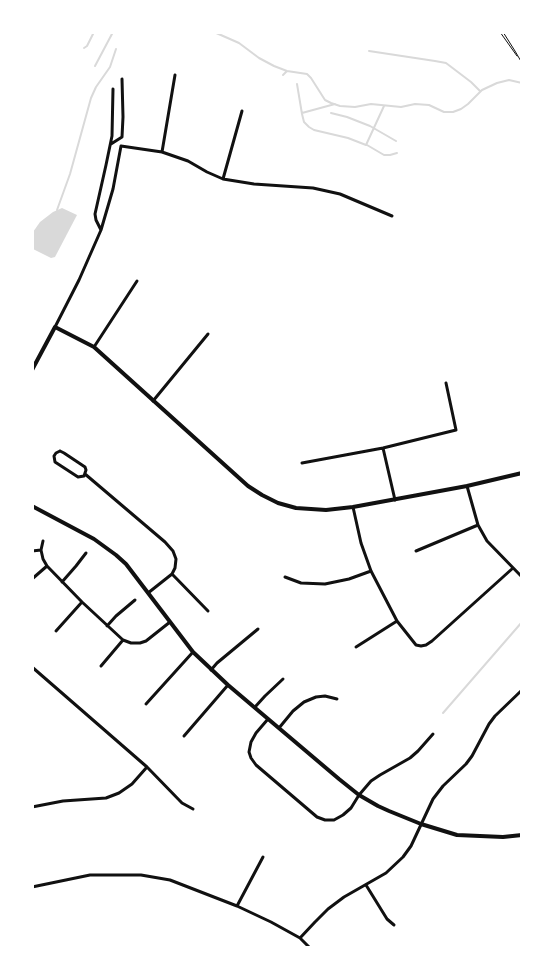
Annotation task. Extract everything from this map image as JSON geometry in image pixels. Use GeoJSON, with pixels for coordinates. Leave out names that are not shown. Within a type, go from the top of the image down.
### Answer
{"type":"FeatureCollection","features":[{"type":"Feature","properties":{"kind":"street"},"geometry":{"type":"LineString","coordinates":[[162,152],[175,75]]}},
{"type":"Feature","properties":{"kind":"street"},"geometry":{"type":"LineString","coordinates":[[110,145],[122,137],[122,79]]}},
{"type":"Feature","properties":{"kind":"street"},"geometry":{"type":"LineString","coordinates":[[101,230],[96,220],[95,210],[110,145],[113,89]]}},
{"type":"Feature","properties":{"kind":"street"},"geometry":{"type":"LineString","coordinates":[[224,178],[242,111]]}},
{"type":"Feature","properties":{"kind":"street"},"geometry":{"type":"LineString","coordinates":[[32,370],[83,272],[101,230],[113,189],[121,146],[162,152],[188,161],[207,172],[224,178],[254,184],[313,188],[340,194],[392,216]]}},
{"type":"Feature","properties":{"kind":"street"},"geometry":{"type":"LineString","coordinates":[[94,347],[137,281]]}},
{"type":"Feature","properties":{"kind":"street"},"geometry":{"type":"LineString","coordinates":[[55,327],[94,347],[248,486],[278,503],[296,508],[326,510],[353,507],[467,486],[522,473]]}},
{"type":"Feature","properties":{"kind":"street"},"geometry":{"type":"LineString","coordinates":[[153,401],[208,334]]}},
{"type":"Feature","properties":{"kind":"street"},"geometry":{"type":"LineString","coordinates":[[302,463],[384,448],[456,430],[446,383]]}},
{"type":"Feature","properties":{"kind":"street"},"geometry":{"type":"LineString","coordinates":[[384,448],[394,500]]}},
{"type":"Feature","properties":{"kind":"street"},"geometry":{"type":"LineString","coordinates":[[58,452],[64,453],[85,467],[85,474],[78,477],[64,468],[56,462],[55,454],[58,452]]}},
{"type":"Feature","properties":{"kind":"street"},"geometry":{"type":"LineString","coordinates":[[85,474],[165,542],[173,551],[176,559],[172,574],[148,593]]}},
{"type":"Feature","properties":{"kind":"street"},"geometry":{"type":"LineString","coordinates":[[467,486],[478,525],[486,541],[522,578]]}},
{"type":"Feature","properties":{"kind":"street"},"geometry":{"type":"LineString","coordinates":[[32,506],[94,538],[107,547],[126,564],[193,652],[211,670],[359,795],[378,806],[421,824],[457,835],[503,837],[522,835]]}},
{"type":"Feature","properties":{"kind":"street"},"geometry":{"type":"LineString","coordinates":[[353,507],[371,571],[397,621],[416,645],[426,645],[432,641],[513,568]]}},
{"type":"Feature","properties":{"kind":"street"},"geometry":{"type":"LineString","coordinates":[[416,551],[478,525]]}},
{"type":"Feature","properties":{"kind":"street"},"geometry":{"type":"LineString","coordinates":[[43,541],[42,559],[47,566],[123,640],[131,643],[146,641],[170,622]]}},
{"type":"Feature","properties":{"kind":"street"},"geometry":{"type":"LineString","coordinates":[[32,551],[41,550]]}},
{"type":"Feature","properties":{"kind":"street"},"geometry":{"type":"LineString","coordinates":[[62,582],[86,553]]}},
{"type":"Feature","properties":{"kind":"street"},"geometry":{"type":"LineString","coordinates":[[32,579],[47,566]]}},
{"type":"Feature","properties":{"kind":"street"},"geometry":{"type":"LineString","coordinates":[[285,577],[301,582],[325,584],[349,579],[371,571]]}},
{"type":"Feature","properties":{"kind":"street"},"geometry":{"type":"LineString","coordinates":[[172,574],[208,610]]}},
{"type":"Feature","properties":{"kind":"street"},"geometry":{"type":"LineString","coordinates":[[107,626],[135,600]]}},
{"type":"Feature","properties":{"kind":"street"},"geometry":{"type":"LineString","coordinates":[[56,631],[82,602]]}},
{"type":"Feature","properties":{"kind":"street"},"geometry":{"type":"LineString","coordinates":[[356,647],[397,621]]}},
{"type":"Feature","properties":{"kind":"street"},"geometry":{"type":"LineString","coordinates":[[211,670],[258,628]]}},
{"type":"Feature","properties":{"kind":"street"},"geometry":{"type":"LineString","coordinates":[[101,666],[123,640]]}},
{"type":"Feature","properties":{"kind":"street"},"geometry":{"type":"LineString","coordinates":[[146,704],[193,652]]}},
{"type":"Feature","properties":{"kind":"street"},"geometry":{"type":"LineString","coordinates":[[32,667],[146,767],[182,803],[193,810]]}},
{"type":"Feature","properties":{"kind":"street"},"geometry":{"type":"LineString","coordinates":[[255,707],[283,679]]}},
{"type":"Feature","properties":{"kind":"street"},"geometry":{"type":"LineString","coordinates":[[184,736],[228,685]]}},
{"type":"Feature","properties":{"kind":"street"},"geometry":{"type":"LineString","coordinates":[[300,938],[328,909],[386,873],[403,857],[411,846],[433,799],[472,756],[495,716],[522,690]]}},
{"type":"Feature","properties":{"kind":"street"},"geometry":{"type":"LineString","coordinates":[[279,728],[293,711],[304,702],[316,696],[337,699]]}},
{"type":"Feature","properties":{"kind":"street"},"geometry":{"type":"LineString","coordinates":[[268,718],[251,742],[249,752],[251,758],[256,766],[317,817],[325,820],[334,820],[343,815],[371,781],[410,758],[433,734]]}},
{"type":"Feature","properties":{"kind":"street"},"geometry":{"type":"LineString","coordinates":[[32,807],[63,801],[106,798],[119,793],[132,784],[146,767]]}},
{"type":"Feature","properties":{"kind":"street"},"geometry":{"type":"LineString","coordinates":[[237,906],[263,857]]}},
{"type":"Feature","properties":{"kind":"street"},"geometry":{"type":"LineString","coordinates":[[32,887],[90,875],[141,875],[170,880],[237,906],[271,922],[300,938],[310,948]]}},
{"type":"Feature","properties":{"kind":"street"},"geometry":{"type":"LineString","coordinates":[[366,885],[387,920],[394,926]]}},
{"type":"Feature","properties":{"kind":"path"},"geometry":{"type":"LineString","coordinates":[[501,32],[522,63]]}},
{"type":"Feature","properties":{"kind":"shaded area"},"geometry":{"type":"Polygon","coordinates":[[[62,208],[77,215],[55,257],[51,258],[33,249],[33,232],[40,222],[62,208]]]}},
{"type":"Feature","properties":{"kind":"waterway"},"geometry":{"type":"LineString","coordinates":[[84,48],[94,32]]}},
{"type":"Feature","properties":{"kind":"waterway"},"geometry":{"type":"LineString","coordinates":[[95,66],[113,32]]}},
{"type":"Feature","properties":{"kind":"waterway"},"geometry":{"type":"LineString","coordinates":[[214,32],[239,43],[259,58],[274,66],[287,71],[307,74],[325,100],[340,106],[355,107],[371,104],[401,107],[415,104],[429,105],[444,112],[453,112],[468,104],[482,90],[497,83],[509,80],[522,83]]}},
{"type":"Feature","properties":{"kind":"waterway"},"geometry":{"type":"LineString","coordinates":[[57,210],[70,174],[91,98],[110,67],[116,49]]}},
{"type":"Feature","properties":{"kind":"waterway"},"geometry":{"type":"LineString","coordinates":[[369,51],[446,63],[480,91]]}},
{"type":"Feature","properties":{"kind":"waterway"},"geometry":{"type":"LineString","coordinates":[[283,75],[287,71]]}},
{"type":"Feature","properties":{"kind":"waterway"},"geometry":{"type":"LineString","coordinates":[[297,84],[304,122],[309,127],[366,145],[384,106]]}},
{"type":"Feature","properties":{"kind":"waterway"},"geometry":{"type":"LineString","coordinates":[[302,113],[335,104]]}},
{"type":"Feature","properties":{"kind":"waterway"},"geometry":{"type":"LineString","coordinates":[[331,113],[370,126],[396,141]]}},
{"type":"Feature","properties":{"kind":"waterway"},"geometry":{"type":"LineString","coordinates":[[367,145],[384,155],[397,153]]}},
{"type":"Feature","properties":{"kind":"waterway"},"geometry":{"type":"LineString","coordinates":[[443,713],[522,622]]}}]}
